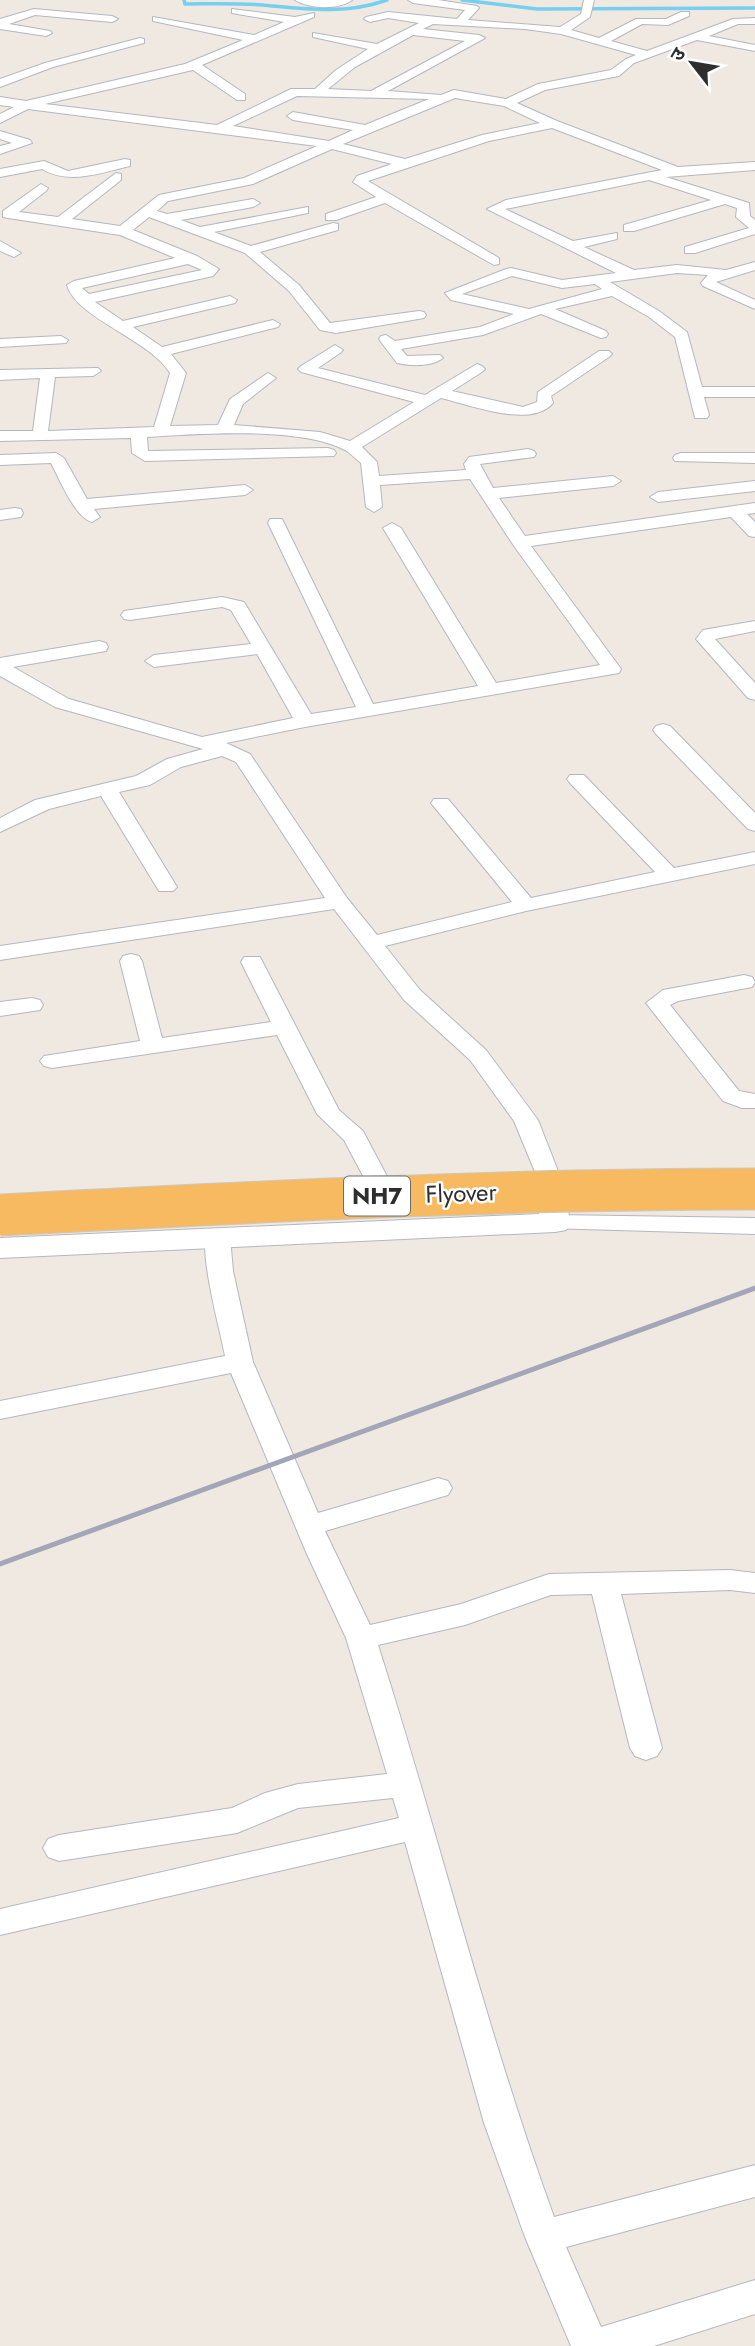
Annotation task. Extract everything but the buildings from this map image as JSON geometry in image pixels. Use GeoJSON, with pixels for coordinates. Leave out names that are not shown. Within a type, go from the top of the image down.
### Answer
{"type":"FeatureCollection","features":[{"type":"Feature","properties":{"kind":"highway","name":"Flyover"},"geometry":{"type":"LineString","coordinates":[[0,1215],[500,1191],[755,1189]]}},
{"type":"Feature","properties":{"kind":"highway","name":"Flyover"},"geometry":{"type":"LineString","coordinates":[[0,1232],[495,1209],[755,1207]]}},
{"type":"Feature","properties":{"kind":"street"},"geometry":{"type":"LineString","coordinates":[[300,0],[335,4],[347,0]]}},
{"type":"Feature","properties":{"kind":"street"},"geometry":{"type":"LineString","coordinates":[[413,0],[473,8],[459,23]]}},
{"type":"Feature","properties":{"kind":"street"},"geometry":{"type":"LineString","coordinates":[[320,91],[337,74],[411,31],[447,4]]}},
{"type":"Feature","properties":{"kind":"street"},"geometry":{"type":"LineString","coordinates":[[562,31],[589,5]]}},
{"type":"Feature","properties":{"kind":"street"},"geometry":{"type":"LineString","coordinates":[[236,11],[296,21]]}},
{"type":"Feature","properties":{"kind":"street"},"geometry":{"type":"LineString","coordinates":[[0,119],[26,105],[194,65],[310,15]]}},
{"type":"Feature","properties":{"kind":"street"},"geometry":{"type":"LineString","coordinates":[[370,19],[388,15],[562,31],[648,55]]}},
{"type":"Feature","properties":{"kind":"street"},"geometry":{"type":"LineString","coordinates":[[600,42],[640,21],[668,22],[685,15]]}},
{"type":"Feature","properties":{"kind":"street"},"geometry":{"type":"LineString","coordinates":[[0,24],[12,18],[111,24]]}},
{"type":"Feature","properties":{"kind":"street"},"geometry":{"type":"LineString","coordinates":[[157,19],[256,38]]}},
{"type":"Feature","properties":{"kind":"street"},"geometry":{"type":"LineString","coordinates":[[507,103],[542,87],[615,73],[630,61],[739,21],[755,21]]}},
{"type":"Feature","properties":{"kind":"street"},"geometry":{"type":"LineString","coordinates":[[0,24],[46,33]]}},
{"type":"Feature","properties":{"kind":"street"},"geometry":{"type":"LineString","coordinates":[[375,93],[504,25]]}},
{"type":"Feature","properties":{"kind":"street"},"geometry":{"type":"LineString","coordinates":[[411,31],[476,39]]}},
{"type":"Feature","properties":{"kind":"street"},"geometry":{"type":"LineString","coordinates":[[317,35],[378,48]]}},
{"type":"Feature","properties":{"kind":"street"},"geometry":{"type":"LineString","coordinates":[[697,37],[755,48]]}},
{"type":"Feature","properties":{"kind":"street"},"geometry":{"type":"LineString","coordinates":[[0,83],[49,65],[140,41]]}},
{"type":"Feature","properties":{"kind":"street"},"geometry":{"type":"LineString","coordinates":[[358,60],[421,68]]}},
{"type":"Feature","properties":{"kind":"street"},"geometry":{"type":"LineString","coordinates":[[194,65],[241,97]]}},
{"type":"Feature","properties":{"kind":"street"},"geometry":{"type":"LineString","coordinates":[[219,128],[288,94],[320,91],[447,96],[464,94],[507,103],[553,124],[677,171]]}},
{"type":"Feature","properties":{"kind":"street"},"geometry":{"type":"LineString","coordinates":[[123,231],[164,198],[248,181],[447,96]]}},
{"type":"Feature","properties":{"kind":"street"},"geometry":{"type":"LineString","coordinates":[[0,101],[332,145],[405,163]]}},
{"type":"Feature","properties":{"kind":"street"},"geometry":{"type":"LineString","coordinates":[[293,116],[366,129]]}},
{"type":"Feature","properties":{"kind":"street"},"geometry":{"type":"LineString","coordinates":[[494,261],[359,181],[405,163],[486,138],[553,124]]}},
{"type":"Feature","properties":{"kind":"street"},"geometry":{"type":"LineString","coordinates":[[0,135],[26,143],[0,150]]}},
{"type":"Feature","properties":{"kind":"street"},"geometry":{"type":"LineString","coordinates":[[730,166],[755,151]]}},
{"type":"Feature","properties":{"kind":"street"},"geometry":{"type":"LineString","coordinates":[[0,173],[46,165],[59,174],[68,174],[125,163]]}},
{"type":"Feature","properties":{"kind":"street"},"geometry":{"type":"LineString","coordinates":[[730,166],[755,176]]}},
{"type":"Feature","properties":{"kind":"street"},"geometry":{"type":"LineString","coordinates":[[632,275],[494,209],[506,204],[677,171],[755,166]]}},
{"type":"Feature","properties":{"kind":"street"},"geometry":{"type":"LineString","coordinates":[[648,176],[750,208],[743,217],[755,228],[690,250]]}},
{"type":"Feature","properties":{"kind":"street"},"geometry":{"type":"LineString","coordinates":[[62,221],[116,177]]}},
{"type":"Feature","properties":{"kind":"street"},"geometry":{"type":"LineString","coordinates":[[10,195],[35,193],[8,214],[123,231],[192,259],[213,271],[87,300]]}},
{"type":"Feature","properties":{"kind":"street"},"geometry":{"type":"LineString","coordinates":[[250,250],[332,222],[386,198]]}},
{"type":"Feature","properties":{"kind":"street"},"geometry":{"type":"LineString","coordinates":[[629,228],[725,200]]}},
{"type":"Feature","properties":{"kind":"street"},"geometry":{"type":"LineString","coordinates":[[167,218],[268,201]]}},
{"type":"Feature","properties":{"kind":"street"},"geometry":{"type":"LineString","coordinates":[[201,230],[303,210]]}},
{"type":"Feature","properties":{"kind":"street"},"geometry":{"type":"LineString","coordinates":[[148,212],[250,250],[294,288],[326,327],[336,329],[419,315]]}},
{"type":"Feature","properties":{"kind":"street"},"geometry":{"type":"LineString","coordinates":[[571,246],[612,236]]}},
{"type":"Feature","properties":{"kind":"street"},"geometry":{"type":"LineString","coordinates":[[0,245],[13,253]]}},
{"type":"Feature","properties":{"kind":"street"},"geometry":{"type":"LineString","coordinates":[[161,431],[178,373],[172,362],[88,304],[74,285],[192,259]]}},
{"type":"Feature","properties":{"kind":"street"},"geometry":{"type":"LineString","coordinates":[[755,266],[710,279],[708,283],[755,305]]}},
{"type":"Feature","properties":{"kind":"street"},"geometry":{"type":"LineString","coordinates":[[601,334],[534,311],[456,297],[452,293],[511,272],[524,273],[558,284],[686,268],[726,274]]}},
{"type":"Feature","properties":{"kind":"street"},"geometry":{"type":"LineString","coordinates":[[595,279],[638,304],[682,335],[701,415]]}},
{"type":"Feature","properties":{"kind":"street"},"geometry":{"type":"LineString","coordinates":[[392,346],[483,331],[534,311],[614,291]]}},
{"type":"Feature","properties":{"kind":"street"},"geometry":{"type":"LineString","coordinates":[[119,326],[230,300]]}},
{"type":"Feature","properties":{"kind":"street"},"geometry":{"type":"LineString","coordinates":[[372,323],[405,361],[435,358]]}},
{"type":"Feature","properties":{"kind":"street"},"geometry":{"type":"LineString","coordinates":[[160,352],[273,324]]}},
{"type":"Feature","properties":{"kind":"street"},"geometry":{"type":"LineString","coordinates":[[0,343],[61,340]]}},
{"type":"Feature","properties":{"kind":"street"},"geometry":{"type":"LineString","coordinates":[[335,350],[306,369],[433,397],[518,411],[534,411],[545,403],[543,395],[604,355]]}},
{"type":"Feature","properties":{"kind":"street"},"geometry":{"type":"LineString","coordinates":[[351,447],[477,369]]}},
{"type":"Feature","properties":{"kind":"street"},"geometry":{"type":"LineString","coordinates":[[0,375],[93,371]]}},
{"type":"Feature","properties":{"kind":"street"},"geometry":{"type":"LineString","coordinates":[[40,435],[48,375]]}},
{"type":"Feature","properties":{"kind":"street"},"geometry":{"type":"LineString","coordinates":[[225,428],[236,402],[268,377]]}},
{"type":"Feature","properties":{"kind":"street"},"geometry":{"type":"LineString","coordinates":[[697,392],[755,393]]}},
{"type":"Feature","properties":{"kind":"street"},"geometry":{"type":"LineString","coordinates":[[0,436],[225,428],[307,435],[351,447],[366,456],[374,507]]}},
{"type":"Feature","properties":{"kind":"street"},"geometry":{"type":"LineString","coordinates":[[139,432],[140,453],[145,456],[328,453]]}},
{"type":"Feature","properties":{"kind":"street"},"geometry":{"type":"LineString","coordinates":[[201,743],[305,721],[612,669],[520,542],[475,474],[472,464],[475,460],[528,454]]}},
{"type":"Feature","properties":{"kind":"street"},"geometry":{"type":"LineString","coordinates":[[0,460],[56,458],[87,511],[245,490]]}},
{"type":"Feature","properties":{"kind":"street"},"geometry":{"type":"LineString","coordinates":[[681,458],[755,458]]}},
{"type":"Feature","properties":{"kind":"street"},"geometry":{"type":"LineString","coordinates":[[371,481],[475,474]]}},
{"type":"Feature","properties":{"kind":"street"},"geometry":{"type":"LineString","coordinates":[[488,494],[613,481]]}},
{"type":"Feature","properties":{"kind":"street"},"geometry":{"type":"LineString","coordinates":[[658,497],[755,486]]}},
{"type":"Feature","properties":{"kind":"street"},"geometry":{"type":"LineString","coordinates":[[520,542],[755,508]]}},
{"type":"Feature","properties":{"kind":"street"},"geometry":{"type":"LineString","coordinates":[[734,510],[755,532]]}},
{"type":"Feature","properties":{"kind":"street"},"geometry":{"type":"LineString","coordinates":[[276,523],[368,712]]}},
{"type":"Feature","properties":{"kind":"street"},"geometry":{"type":"LineString","coordinates":[[392,528],[491,691]]}},
{"type":"Feature","properties":{"kind":"street"},"geometry":{"type":"LineString","coordinates":[[130,615],[222,602],[234,604],[242,609],[261,648],[305,721]]}},
{"type":"Feature","properties":{"kind":"street"},"geometry":{"type":"LineString","coordinates":[[755,626],[705,637],[748,677],[755,694]]}},
{"type":"Feature","properties":{"kind":"street"},"geometry":{"type":"LineString","coordinates":[[0,666],[99,648]]}},
{"type":"Feature","properties":{"kind":"street"},"geometry":{"type":"LineString","coordinates":[[154,660],[261,648]]}},
{"type":"Feature","properties":{"kind":"street"},"geometry":{"type":"LineString","coordinates":[[0,666],[61,703],[224,749],[243,758],[339,902],[412,995],[478,1055],[526,1121],[549,1179],[555,1223]]}},
{"type":"Feature","properties":{"kind":"street"},"geometry":{"type":"LineString","coordinates":[[663,730],[755,825]]}},
{"type":"Feature","properties":{"kind":"street"},"geometry":{"type":"LineString","coordinates":[[0,826],[42,804],[143,781],[174,763],[224,749]]}},
{"type":"Feature","properties":{"kind":"street"},"geometry":{"type":"LineString","coordinates":[[577,779],[669,875]]}},
{"type":"Feature","properties":{"kind":"street"},"geometry":{"type":"LineString","coordinates":[[107,789],[166,887]]}},
{"type":"Feature","properties":{"kind":"street"},"geometry":{"type":"LineString","coordinates":[[441,803],[526,905]]}},
{"type":"Feature","properties":{"kind":"street"},"geometry":{"type":"LineString","coordinates":[[372,943],[526,905],[755,858]]}},
{"type":"Feature","properties":{"kind":"street"},"geometry":{"type":"LineString","coordinates":[[0,953],[339,902]]}},
{"type":"Feature","properties":{"kind":"street"},"geometry":{"type":"LineString","coordinates":[[131,961],[153,1046]]}},
{"type":"Feature","properties":{"kind":"street"},"geometry":{"type":"LineString","coordinates":[[252,962],[329,1114],[354,1136],[379,1184]]}},
{"type":"Feature","properties":{"kind":"street"},"geometry":{"type":"LineString","coordinates":[[744,982],[671,995],[657,1003],[731,1096],[743,1101],[755,1101]]}},
{"type":"Feature","properties":{"kind":"street"},"geometry":{"type":"LineString","coordinates":[[0,1009],[32,1005]]}},
{"type":"Feature","properties":{"kind":"street"},"geometry":{"type":"LineString","coordinates":[[52,1061],[283,1027]]}},
{"type":"Feature","properties":{"kind":"street"},"geometry":{"type":"LineString","coordinates":[[0,1201],[379,1184],[755,1175]]}},
{"type":"Feature","properties":{"kind":"street"},"geometry":{"type":"LineString","coordinates":[[0,1248],[555,1223],[755,1226]]}},
{"type":"Feature","properties":{"kind":"street"},"geometry":{"type":"LineString","coordinates":[[217,1237],[220,1271],[240,1362],[361,1638],[406,1784],[502,2123],[543,2237],[590,2346]]}},
{"type":"Feature","properties":{"kind":"street"},"geometry":{"type":"LineString","coordinates":[[0,1410],[240,1362]]}},
{"type":"Feature","properties":{"kind":"street"},"geometry":{"type":"LineString","coordinates":[[310,1525],[438,1488]]}},
{"type":"Feature","properties":{"kind":"street"},"geometry":{"type":"LineString","coordinates":[[361,1638],[465,1614],[549,1585],[730,1580],[755,1583]]}},
{"type":"Feature","properties":{"kind":"street"},"geometry":{"type":"LineString","coordinates":[[603,1582],[646,1748]]}},
{"type":"Feature","properties":{"kind":"street"},"geometry":{"type":"LineString","coordinates":[[59,1848],[237,1819],[276,1802],[298,1796],[406,1784]]}},
{"type":"Feature","properties":{"kind":"street"},"geometry":{"type":"LineString","coordinates":[[0,1922],[417,1827]]}},
{"type":"Feature","properties":{"kind":"street"},"geometry":{"type":"LineString","coordinates":[[543,2237],[755,2180]]}},
{"type":"Feature","properties":{"kind":"street"},"geometry":{"type":"LineString","coordinates":[[598,2346],[755,2297]]}},
{"type":"Feature","properties":{"kind":"waterway"},"geometry":{"type":"LineString","coordinates":[[184,0],[185,4],[252,4],[325,10],[356,8],[387,0]]}},
{"type":"Feature","properties":{"kind":"waterway"},"geometry":{"type":"LineString","coordinates":[[462,0],[537,9],[755,8]]}},
{"type":"Feature","properties":{"kind":"railway"},"geometry":{"type":"LineString","coordinates":[[0,1564],[755,1288]]}}]}
